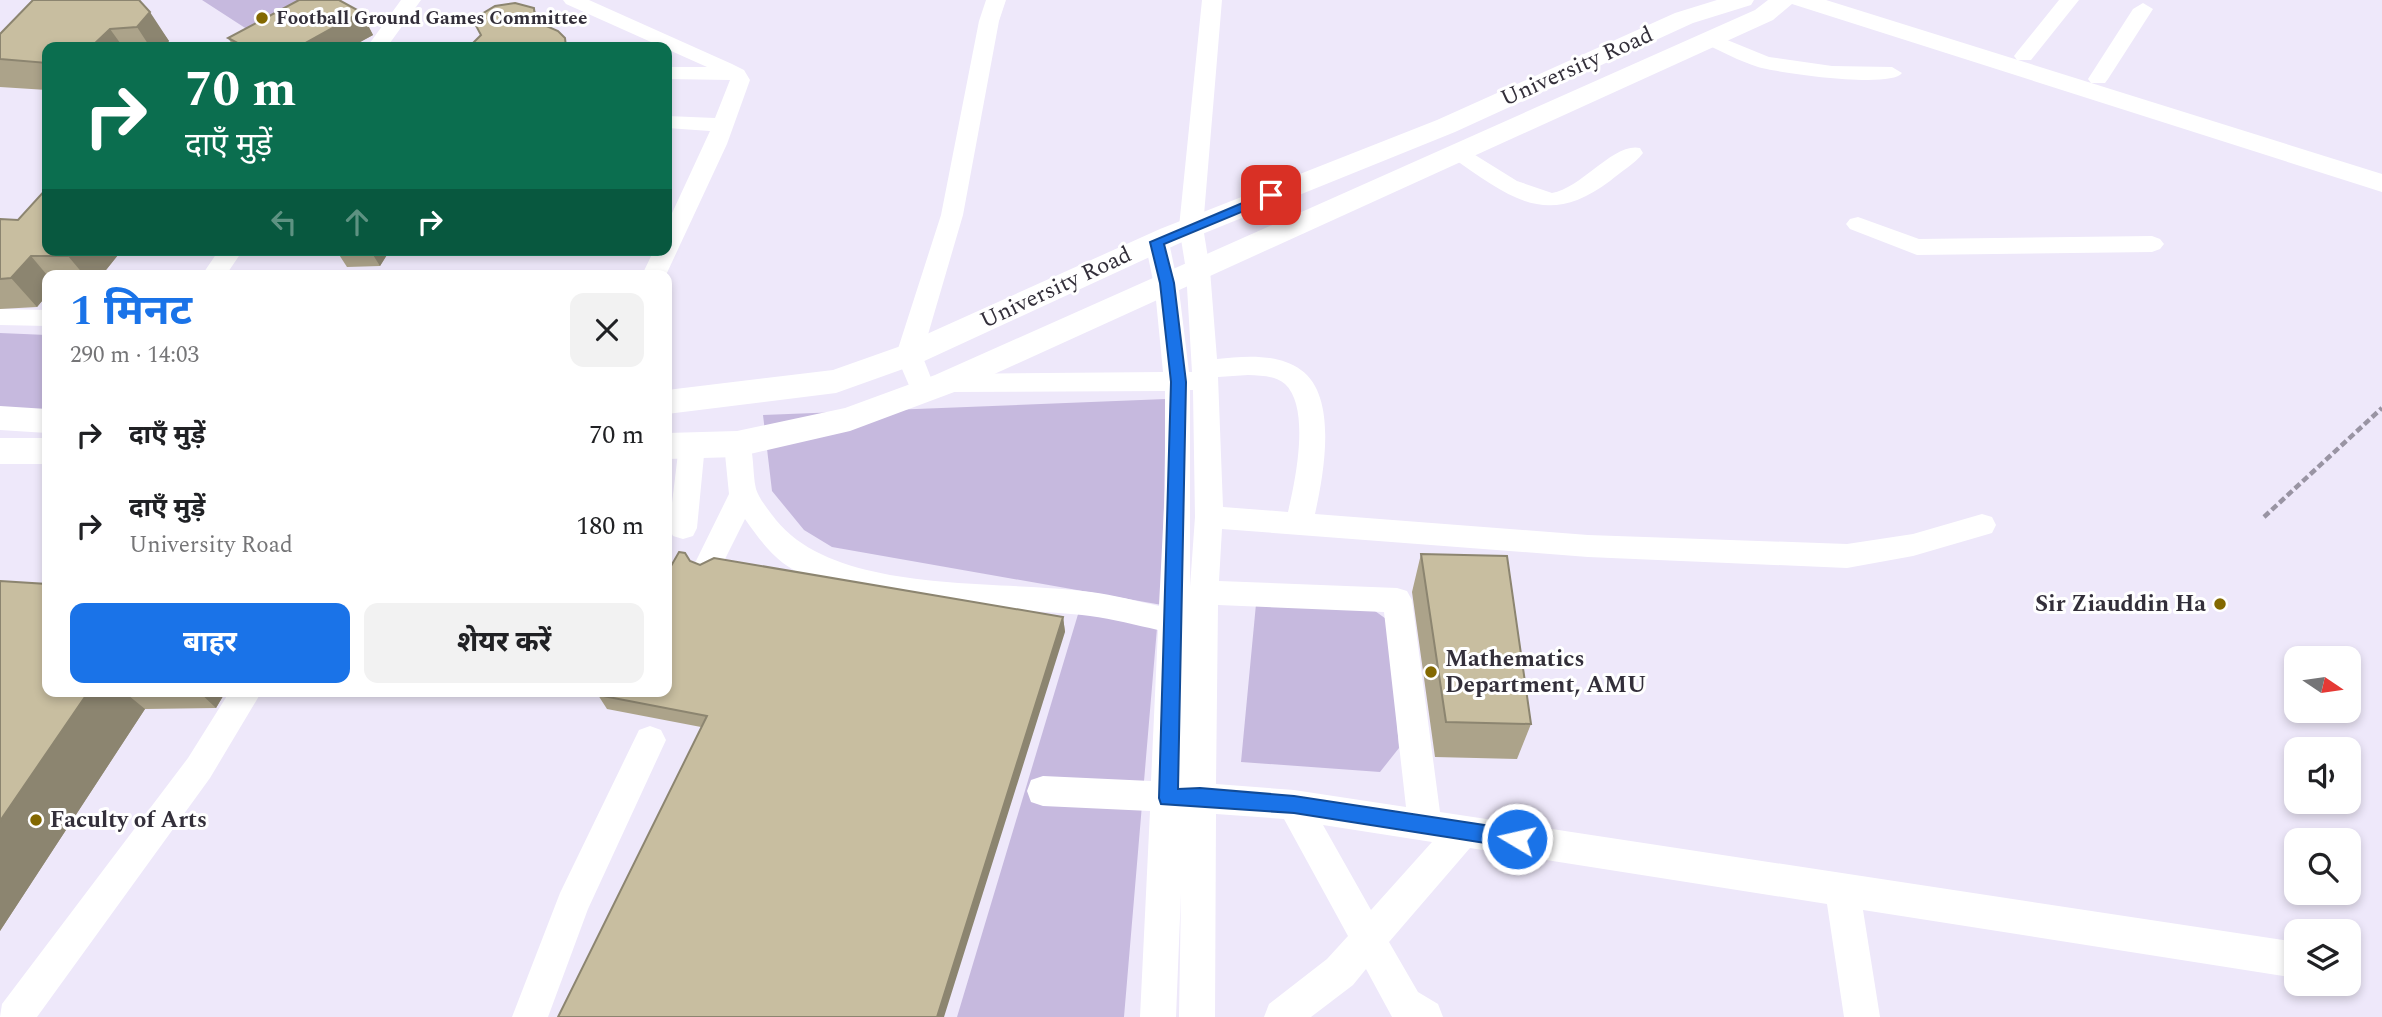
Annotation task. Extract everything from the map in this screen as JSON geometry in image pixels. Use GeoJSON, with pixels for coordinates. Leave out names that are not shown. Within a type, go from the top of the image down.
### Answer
{"type":"FeatureCollection","features":[{"type":"Feature","properties":{"kind":"main road","name":"University Road"},"geometry":{"type":"LineString","coordinates":[[672,401],[836,381],[909,355],[1191,227],[1446,126],[1684,19],[1742,0]]}},
{"type":"Feature","properties":{"kind":"main road"},"geometry":{"type":"LineString","coordinates":[[679,445],[737,444],[850,419],[935,386],[1764,15],[1783,0]]}},
{"type":"Feature","properties":{"kind":"main road"},"geometry":{"type":"LineString","coordinates":[[1801,0],[2382,183]]}},
{"type":"Feature","properties":{"kind":"main road"},"geometry":{"type":"LineString","coordinates":[[1830,0],[2024,56],[2382,166]]}},
{"type":"Feature","properties":{"kind":"main road"},"geometry":{"type":"LineString","coordinates":[[0,418],[42,421]]}},
{"type":"Feature","properties":{"kind":"main road"},"geometry":{"type":"LineString","coordinates":[[0,451],[42,451]]}},
{"type":"Feature","properties":{"kind":"street"},"geometry":{"type":"LineString","coordinates":[[381,42],[411,0]]}},
{"type":"Feature","properties":{"kind":"street"},"geometry":{"type":"LineString","coordinates":[[573,0],[666,42]]}},
{"type":"Feature","properties":{"kind":"street"},"geometry":{"type":"LineString","coordinates":[[996,0],[986,33],[952,215],[909,355],[935,386],[1196,377],[1265,368],[1291,375],[1303,390],[1314,428],[1313,458],[1299,523]]}},
{"type":"Feature","properties":{"kind":"street"},"geometry":{"type":"LineString","coordinates":[[1197,1017],[1174,621],[1196,377],[1198,270],[1191,227],[1212,0]]}},
{"type":"Feature","properties":{"kind":"street"},"geometry":{"type":"LineString","coordinates":[[2024,56],[2069,0]]}},
{"type":"Feature","properties":{"kind":"street"},"geometry":{"type":"LineString","coordinates":[[2098,79],[2143,9]]}},
{"type":"Feature","properties":{"kind":"street"},"geometry":{"type":"LineString","coordinates":[[1710,39],[1763,62],[1832,72],[1892,73]]}},
{"type":"Feature","properties":{"kind":"street"},"geometry":{"type":"LineString","coordinates":[[672,45],[737,74],[740,80],[723,125],[672,236]]}},
{"type":"Feature","properties":{"kind":"street"},"geometry":{"type":"LineString","coordinates":[[672,73],[737,74]]}},
{"type":"Feature","properties":{"kind":"street"},"geometry":{"type":"LineString","coordinates":[[672,122],[723,125]]}},
{"type":"Feature","properties":{"kind":"street"},"geometry":{"type":"LineString","coordinates":[[1459,152],[1521,192],[1542,198],[1562,199],[1632,153]]}},
{"type":"Feature","properties":{"kind":"street"},"geometry":{"type":"LineString","coordinates":[[1858,224],[1917,247],[2152,244]]}},
{"type":"Feature","properties":{"kind":"street"},"geometry":{"type":"LineString","coordinates":[[1157,242],[1196,377],[1209,517],[1184,797],[1158,1017]]}},
{"type":"Feature","properties":{"kind":"street"},"geometry":{"type":"LineString","coordinates":[[0,317],[42,318]]}},
{"type":"Feature","properties":{"kind":"street"},"geometry":{"type":"LineString","coordinates":[[737,444],[743,494],[767,529],[794,555],[829,573],[901,588],[1091,604],[1174,621]]}},
{"type":"Feature","properties":{"kind":"street"},"geometry":{"type":"LineString","coordinates":[[679,445],[683,528]]}},
{"type":"Feature","properties":{"kind":"street"},"geometry":{"type":"LineString","coordinates":[[708,565],[743,494]]}},
{"type":"Feature","properties":{"kind":"street"},"geometry":{"type":"LineString","coordinates":[[1209,517],[1588,546],[1847,556],[1913,545],[1982,525]]}},
{"type":"Feature","properties":{"kind":"street"},"geometry":{"type":"LineString","coordinates":[[1204,592],[1397,600],[1424,825]]}},
{"type":"Feature","properties":{"kind":"street"},"geometry":{"type":"LineString","coordinates":[[15,1017],[199,768],[243,697]]}},
{"type":"Feature","properties":{"kind":"street"},"geometry":{"type":"LineString","coordinates":[[530,1017],[572,905],[650,740]]}},
{"type":"Feature","properties":{"kind":"street"},"geometry":{"type":"LineString","coordinates":[[1043,791],[1294,805],[2284,958]]}},
{"type":"Feature","properties":{"kind":"street"},"geometry":{"type":"LineString","coordinates":[[1294,805],[1405,1005],[1425,1017]]}},
{"type":"Feature","properties":{"kind":"street"},"geometry":{"type":"LineString","coordinates":[[1282,1017],[1340,972],[1463,831]]}},
{"type":"Feature","properties":{"kind":"street"},"geometry":{"type":"LineString","coordinates":[[1842,890],[1862,1017]]}},
{"type":"Feature","properties":{"kind":"path"},"geometry":{"type":"LineString","coordinates":[[2264,517],[2382,408]]}},
{"type":"Feature","properties":{"kind":"shaded area","name":"Football Ground Games Committee"},"geometry":{"type":"Polygon","coordinates":[[[202,0],[333,0],[256,35],[202,0]]]}},
{"type":"Feature","properties":{"kind":"shaded area"},"geometry":{"type":"Polygon","coordinates":[[[0,333],[42,335],[42,421],[0,422],[0,333]]]}},
{"type":"Feature","properties":{"kind":"shaded area"},"geometry":{"type":"Polygon","coordinates":[[[1166,399],[1162,605],[832,547],[804,530],[772,491],[763,415],[1166,399]]]}},
{"type":"Feature","properties":{"kind":"shaded area"},"geometry":{"type":"Polygon","coordinates":[[[1256,604],[1368,606],[1389,621],[1399,748],[1380,772],[1241,762],[1256,604]]]}},
{"type":"Feature","properties":{"kind":"shaded area"},"geometry":{"type":"Polygon","coordinates":[[[1079,611],[1157,628],[1124,1017],[957,1017],[1079,611]]]}},
{"type":"Feature","properties":{"kind":"building"},"geometry":{"type":"Polygon","coordinates":[[[33,0],[139,0],[150,12],[137,27],[110,29],[96,42],[42,42],[42,63],[0,59],[0,34],[33,0]]]}},
{"type":"Feature","properties":{"kind":"building"},"geometry":{"type":"Polygon","coordinates":[[[299,0],[339,0],[361,12],[307,42],[236,42],[228,38],[299,0]]]}},
{"type":"Feature","properties":{"kind":"building"},"geometry":{"type":"Polygon","coordinates":[[[515,3],[534,8],[535,21],[558,31],[565,42],[474,42],[481,35],[474,22],[495,6],[515,3]]]}},
{"type":"Feature","properties":{"kind":"building"},"geometry":{"type":"Polygon","coordinates":[[[42,194],[42,256],[31,256],[11,278],[0,279],[0,219],[18,220],[42,194]]]}},
{"type":"Feature","properties":{"kind":"building"},"geometry":{"type":"Polygon","coordinates":[[[679,552],[685,553],[690,561],[700,565],[714,558],[1063,617],[937,1017],[558,1017],[707,716],[608,697],[672,697],[672,564],[679,552]]]}},
{"type":"Feature","properties":{"kind":"building","name":"Mathematics Department, AMU"},"geometry":{"type":"Polygon","coordinates":[[[1421,554],[1507,556],[1531,724],[1446,722],[1421,554]]]}},
{"type":"Feature","properties":{"kind":"building"},"geometry":{"type":"Polygon","coordinates":[[[0,581],[42,584],[42,697],[85,697],[0,821],[0,581]]]}},
{"type":"Feature","properties":{"kind":"place","name":"Football Ground Games Committee"},"geometry":{"type":"Point","coordinates":[262,18]}},
{"type":"Feature","properties":{"kind":"place","name":"Sir Ziauddin Ha"},"geometry":{"type":"Point","coordinates":[2220,604]}},
{"type":"Feature","properties":{"kind":"place","name":"Mathematics Department, AMU"},"geometry":{"type":"Point","coordinates":[1431,672]}},
{"type":"Feature","properties":{"kind":"place","name":"Faculty of Arts"},"geometry":{"type":"Point","coordinates":[36,820]}},
{"type":"Feature","properties":{"kind":"route"},"geometry":{"type":"LineString","coordinates":[[1271,195],[1157,242],[1167,283],[1179,382],[1178,510],[1168,798],[1200,796],[1294,805],[1517,839]]}}]}
